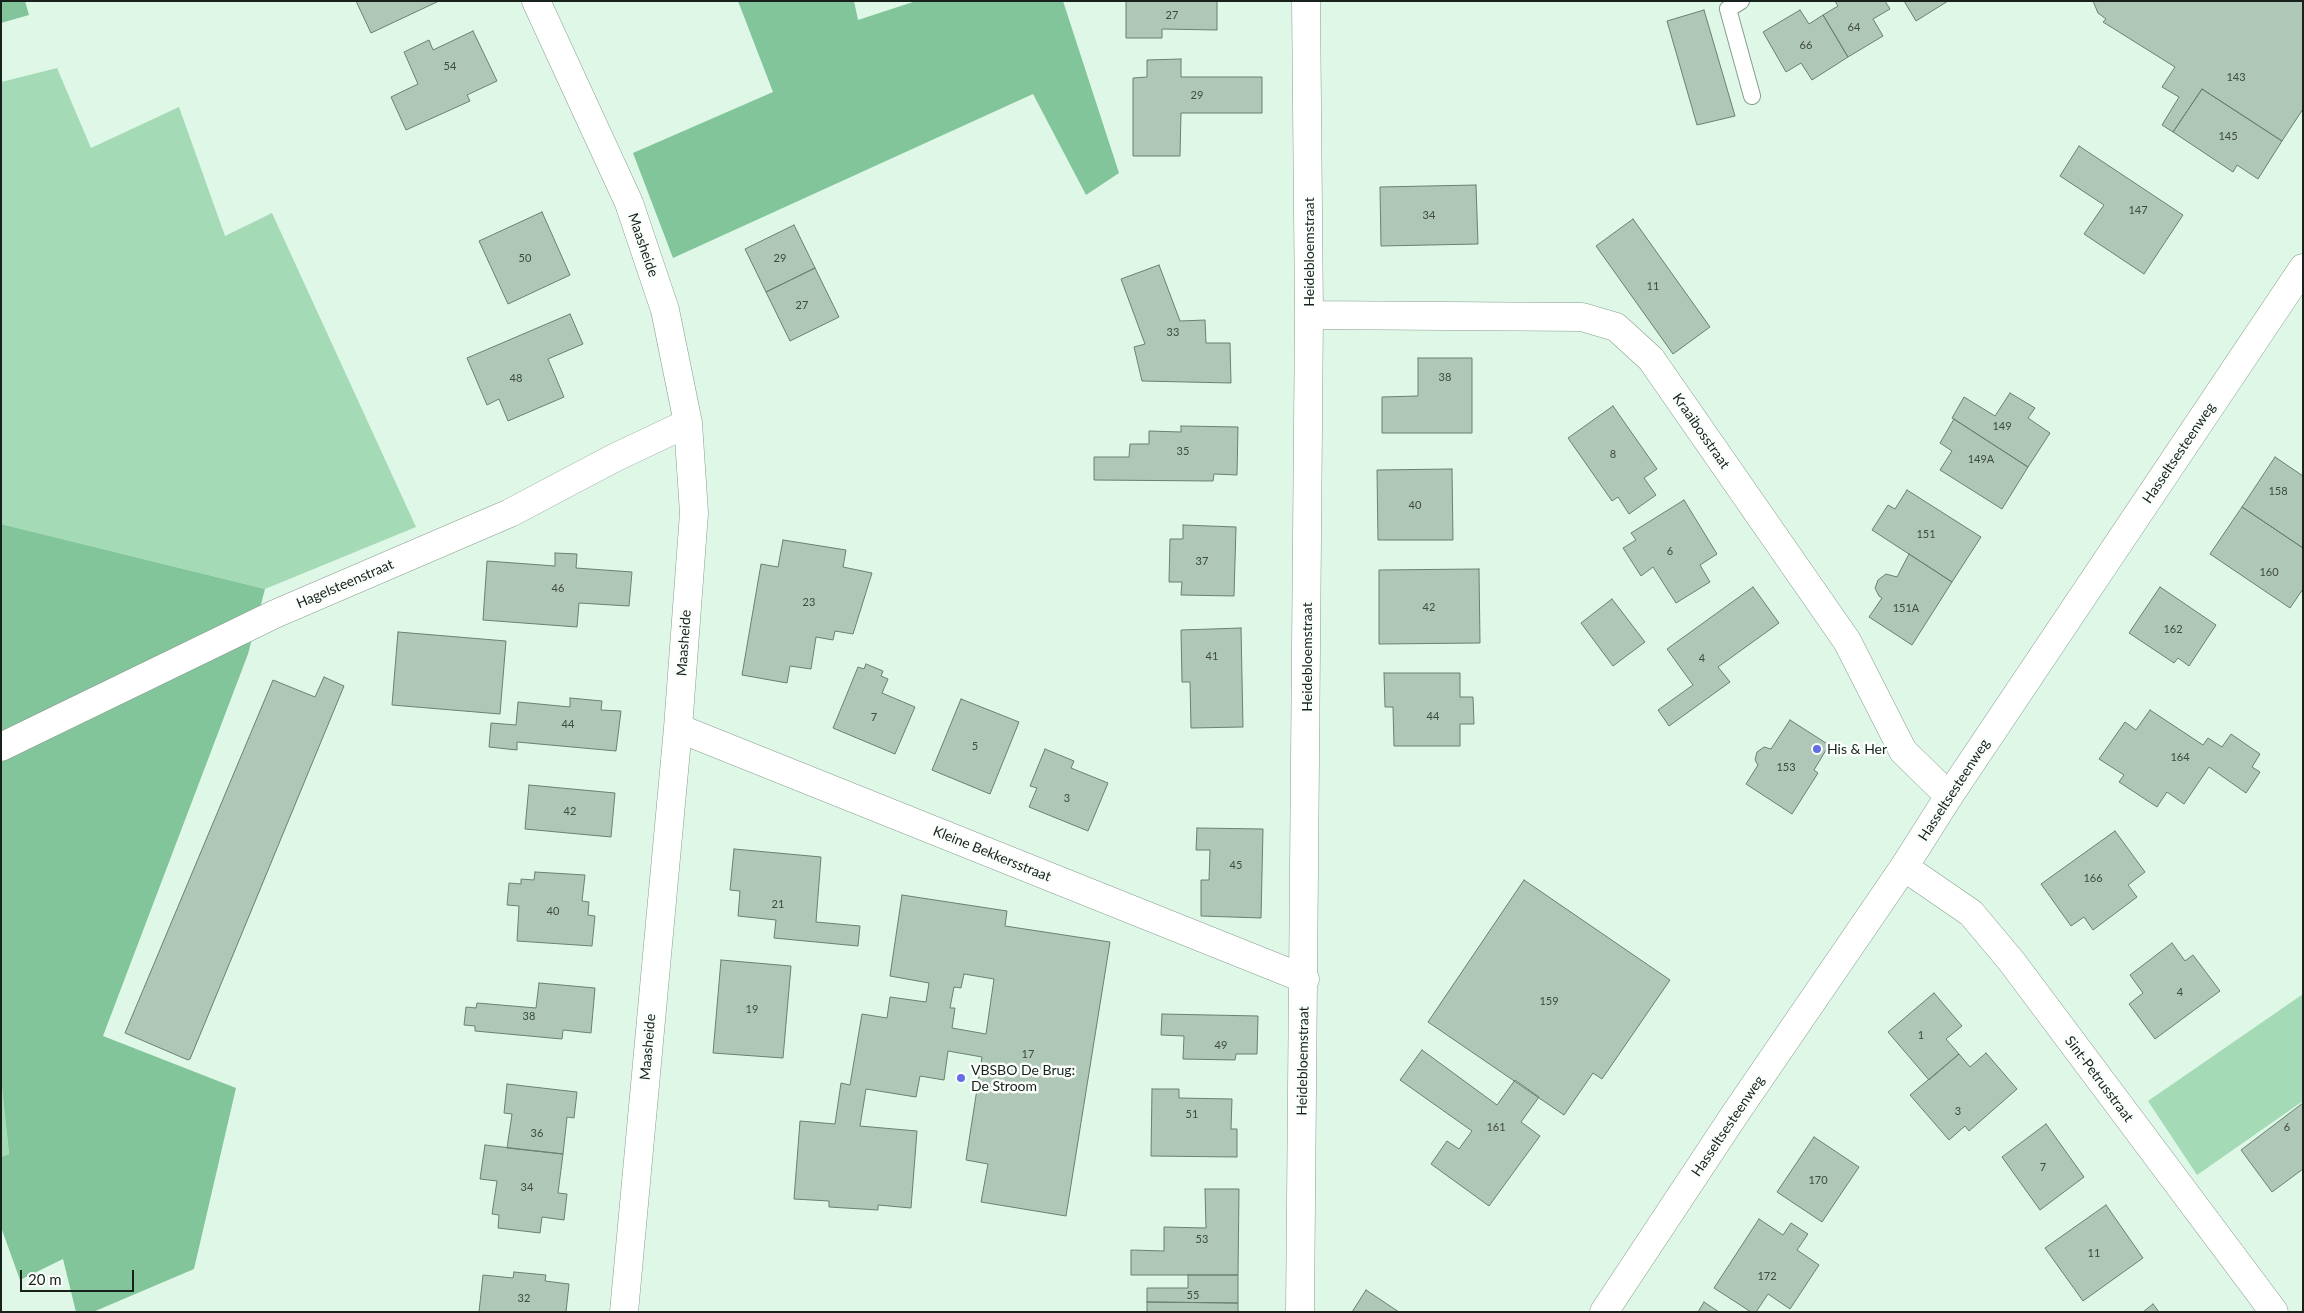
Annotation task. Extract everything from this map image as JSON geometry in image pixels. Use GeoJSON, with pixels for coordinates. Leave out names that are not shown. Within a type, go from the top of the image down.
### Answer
{"type":"FeatureCollection","features":[{"type":"Feature","properties":{"kind":"street","name":"Maasheide"},"geometry":{"type":"LineString","coordinates":[[536,1],[629,203],[665,310],[688,423],[694,513],[678,728],[624,1312]]}},
{"type":"Feature","properties":{"kind":"street","name":"Heidebloemstraat"},"geometry":{"type":"LineString","coordinates":[[1300,1312],[1305,979],[1309,315],[1306,1]]}},
{"type":"Feature","properties":{"kind":"street","name":"Hasseltsesteenweg"},"geometry":{"type":"LineString","coordinates":[[1604,1312],[1735,1114],[1904,867],[1949,796],[2303,268]]}},
{"type":"Feature","properties":{"kind":"street","name":"Kraaibosstraat"},"geometry":{"type":"LineString","coordinates":[[1309,315],[1582,317],[1616,327],[1651,359],[1847,641],[1903,751],[1949,796]]}},
{"type":"Feature","properties":{"kind":"street","name":"Hagelsteenstraat"},"geometry":{"type":"LineString","coordinates":[[1,746],[275,614],[510,514],[614,458],[688,423]]}},
{"type":"Feature","properties":{"kind":"street","name":"Kleine Bekkersstraat"},"geometry":{"type":"LineString","coordinates":[[678,728],[1305,979]]}},
{"type":"Feature","properties":{"kind":"street","name":"Sint-Petrusstraat"},"geometry":{"type":"LineString","coordinates":[[1904,867],[1970,913],[2012,962],[2274,1312]]}},
{"type":"Feature","properties":{"kind":"lane"},"geometry":{"type":"LineString","coordinates":[[1741,1],[1728,9],[1752,96]]}},
{"type":"Feature","properties":{"kind":"green space"},"geometry":{"type":"Polygon","coordinates":[[[1,1],[25,1],[29,15],[1,23],[1,1]]]}},
{"type":"Feature","properties":{"kind":"green space"},"geometry":{"type":"Polygon","coordinates":[[[738,1],[854,1],[858,20],[916,1],[1063,1],[1119,173],[1086,195],[1033,94],[673,258],[633,153],[773,92],[738,1]]]}},
{"type":"Feature","properties":{"kind":"green space"},"geometry":{"type":"Polygon","coordinates":[[[57,68],[91,148],[179,107],[225,236],[272,213],[416,527],[265,589],[1,524],[1,82],[57,68]]]}},
{"type":"Feature","properties":{"kind":"green space"},"geometry":{"type":"Polygon","coordinates":[[[1,524],[265,589],[248,654],[103,1036],[236,1088],[194,1269],[93,1312],[76,1312],[63,1259],[20,1280],[1,1227],[1,1157],[9,1154],[1,1078],[1,524]]]}},
{"type":"Feature","properties":{"kind":"green space"},"geometry":{"type":"Polygon","coordinates":[[[2303,994],[2303,1101],[2197,1175],[2148,1101],[2303,994]]]}},
{"type":"Feature","properties":{"kind":"green space"},"geometry":{"type":"Polygon","coordinates":[[[1,1078],[9,1154],[1,1157],[1,1078]]]}},
{"type":"Feature","properties":{"kind":"building"},"geometry":{"type":"Polygon","coordinates":[[[356,1],[439,1],[371,33],[356,1]]]}},
{"type":"Feature","properties":{"kind":"building"},"geometry":{"type":"Polygon","coordinates":[[[1126,1],[1217,1],[1217,30],[1162,29],[1162,38],[1126,38],[1126,1]]]}},
{"type":"Feature","properties":{"kind":"building"},"geometry":{"type":"Polygon","coordinates":[[[1835,1],[1885,1],[1890,9],[1873,19],[1883,36],[1848,57],[1823,15],[1838,6],[1835,1]]]}},
{"type":"Feature","properties":{"kind":"building"},"geometry":{"type":"Polygon","coordinates":[[[1904,1],[1948,1],[1916,21],[1904,1]]]}},
{"type":"Feature","properties":{"kind":"building"},"geometry":{"type":"Polygon","coordinates":[[[2093,1],[2303,1],[2303,109],[2282,141],[2202,89],[2173,132],[2162,125],[2179,97],[2162,87],[2175,67],[2103,22],[2106,19],[2098,13],[2093,1]]]}},
{"type":"Feature","properties":{"kind":"building"},"geometry":{"type":"Polygon","coordinates":[[[1704,10],[1735,116],[1697,125],[1667,21],[1704,10]]]}},
{"type":"Feature","properties":{"kind":"building"},"geometry":{"type":"Polygon","coordinates":[[[1800,10],[1809,24],[1823,15],[1848,57],[1812,80],[1801,63],[1786,72],[1763,32],[1800,10]]]}},
{"type":"Feature","properties":{"kind":"building"},"geometry":{"type":"Polygon","coordinates":[[[473,31],[497,81],[467,95],[470,101],[406,130],[391,97],[418,84],[404,52],[429,40],[433,50],[473,31]]]}},
{"type":"Feature","properties":{"kind":"building"},"geometry":{"type":"Polygon","coordinates":[[[1181,59],[1181,77],[1262,77],[1262,113],[1181,113],[1180,156],[1133,156],[1133,78],[1147,77],[1147,60],[1181,59]]]}},
{"type":"Feature","properties":{"kind":"building"},"geometry":{"type":"Polygon","coordinates":[[[2202,89],[2282,141],[2258,179],[2237,165],[2233,172],[2173,132],[2202,89]]]}},
{"type":"Feature","properties":{"kind":"building"},"geometry":{"type":"Polygon","coordinates":[[[2079,146],[2183,215],[2144,274],[2084,234],[2104,205],[2060,176],[2079,146]]]}},
{"type":"Feature","properties":{"kind":"building"},"geometry":{"type":"Polygon","coordinates":[[[1476,185],[1478,244],[1381,246],[1380,187],[1476,185]]]}},
{"type":"Feature","properties":{"kind":"building"},"geometry":{"type":"Polygon","coordinates":[[[542,212],[570,275],[508,304],[479,241],[542,212]]]}},
{"type":"Feature","properties":{"kind":"building"},"geometry":{"type":"Polygon","coordinates":[[[1633,219],[1710,327],[1673,354],[1596,246],[1633,219]]]}},
{"type":"Feature","properties":{"kind":"building"},"geometry":{"type":"Polygon","coordinates":[[[794,225],[815,268],[766,292],[745,249],[794,225]]]}},
{"type":"Feature","properties":{"kind":"building"},"geometry":{"type":"Polygon","coordinates":[[[1159,265],[1180,321],[1205,320],[1206,343],[1230,343],[1231,383],[1142,381],[1134,347],[1145,344],[1121,279],[1159,265]]]}},
{"type":"Feature","properties":{"kind":"building"},"geometry":{"type":"Polygon","coordinates":[[[815,268],[839,317],[790,341],[766,292],[815,268]]]}},
{"type":"Feature","properties":{"kind":"building"},"geometry":{"type":"Polygon","coordinates":[[[570,314],[583,344],[548,359],[564,397],[508,421],[499,399],[487,405],[467,358],[570,314]]]}},
{"type":"Feature","properties":{"kind":"building"},"geometry":{"type":"Polygon","coordinates":[[[1418,358],[1472,358],[1472,433],[1382,433],[1382,397],[1418,396],[1418,358]]]}},
{"type":"Feature","properties":{"kind":"building"},"geometry":{"type":"Polygon","coordinates":[[[2010,393],[2035,408],[2028,418],[2050,433],[2028,467],[1952,418],[1964,397],[1995,416],[2010,393]]]}},
{"type":"Feature","properties":{"kind":"building"},"geometry":{"type":"Polygon","coordinates":[[[1613,406],[1657,469],[1644,478],[1656,495],[1629,514],[1618,497],[1612,501],[1568,438],[1613,406]]]}},
{"type":"Feature","properties":{"kind":"building"},"geometry":{"type":"Polygon","coordinates":[[[1954,419],[2028,467],[2002,509],[1940,470],[1952,451],[1940,443],[1954,419]]]}},
{"type":"Feature","properties":{"kind":"building"},"geometry":{"type":"Polygon","coordinates":[[[1181,426],[1238,427],[1237,475],[1214,474],[1213,481],[1094,480],[1094,457],[1129,457],[1130,444],[1149,444],[1149,431],[1181,432],[1181,426]]]}},
{"type":"Feature","properties":{"kind":"building"},"geometry":{"type":"Polygon","coordinates":[[[2275,457],[2303,476],[2303,548],[2242,507],[2275,457]]]}},
{"type":"Feature","properties":{"kind":"building"},"geometry":{"type":"Polygon","coordinates":[[[1452,469],[1453,540],[1378,540],[1377,470],[1452,469]]]}},
{"type":"Feature","properties":{"kind":"building"},"geometry":{"type":"Polygon","coordinates":[[[1907,490],[1981,537],[1952,582],[1872,530],[1888,505],[1895,509],[1907,490]]]}},
{"type":"Feature","properties":{"kind":"building"},"geometry":{"type":"Polygon","coordinates":[[[1684,500],[1717,554],[1700,565],[1710,582],[1676,603],[1653,567],[1641,576],[1623,548],[1636,540],[1631,533],[1684,500]]]}},
{"type":"Feature","properties":{"kind":"building"},"geometry":{"type":"Polygon","coordinates":[[[2242,507],[2303,548],[2303,589],[2290,608],[2210,554],[2242,507]]]}},
{"type":"Feature","properties":{"kind":"building"},"geometry":{"type":"Polygon","coordinates":[[[1183,525],[1236,527],[1234,596],[1181,595],[1182,582],[1169,582],[1170,539],[1183,539],[1183,525]]]}},
{"type":"Feature","properties":{"kind":"building"},"geometry":{"type":"Polygon","coordinates":[[[783,540],[846,550],[843,567],[872,573],[853,634],[835,631],[833,640],[816,637],[811,669],[790,666],[787,683],[742,675],[761,564],[778,567],[783,540]]]}},
{"type":"Feature","properties":{"kind":"building"},"geometry":{"type":"Polygon","coordinates":[[[555,553],[577,554],[576,568],[632,572],[629,606],[579,603],[577,627],[483,620],[487,561],[555,566],[555,553]]]}},
{"type":"Feature","properties":{"kind":"building"},"geometry":{"type":"Polygon","coordinates":[[[1909,554],[1952,582],[1912,645],[1869,617],[1882,598],[1875,588],[1878,580],[1886,574],[1897,577],[1909,554]]]}},
{"type":"Feature","properties":{"kind":"building"},"geometry":{"type":"Polygon","coordinates":[[[1479,569],[1480,643],[1379,644],[1379,570],[1479,569]]]}},
{"type":"Feature","properties":{"kind":"building"},"geometry":{"type":"Polygon","coordinates":[[[1753,587],[1779,623],[1718,667],[1730,682],[1669,726],[1658,710],[1693,685],[1667,649],[1753,587]]]}},
{"type":"Feature","properties":{"kind":"building"},"geometry":{"type":"Polygon","coordinates":[[[2160,587],[2216,625],[2189,666],[2178,658],[2174,663],[2129,633],[2160,587]]]}},
{"type":"Feature","properties":{"kind":"building"},"geometry":{"type":"Polygon","coordinates":[[[1612,599],[1645,642],[1613,666],[1581,623],[1612,599]]]}},
{"type":"Feature","properties":{"kind":"building"},"geometry":{"type":"Polygon","coordinates":[[[1241,628],[1243,727],[1191,728],[1190,682],[1182,682],[1181,630],[1241,628]]]}},
{"type":"Feature","properties":{"kind":"building"},"geometry":{"type":"Polygon","coordinates":[[[398,632],[506,641],[500,714],[392,705],[398,632]]]}},
{"type":"Feature","properties":{"kind":"building"},"geometry":{"type":"Polygon","coordinates":[[[866,664],[883,671],[881,676],[888,679],[882,693],[915,707],[895,754],[833,728],[858,667],[864,669],[866,664]]]}},
{"type":"Feature","properties":{"kind":"building"},"geometry":{"type":"Polygon","coordinates":[[[1384,673],[1460,673],[1460,697],[1473,697],[1474,724],[1460,724],[1460,746],[1394,746],[1393,707],[1385,707],[1384,673]]]}},
{"type":"Feature","properties":{"kind":"building"},"geometry":{"type":"Polygon","coordinates":[[[324,677],[344,686],[190,1059],[188,1060],[125,1033],[273,680],[315,697],[324,677]]]}},
{"type":"Feature","properties":{"kind":"building"},"geometry":{"type":"Polygon","coordinates":[[[570,698],[602,701],[601,710],[621,711],[616,751],[517,742],[517,750],[489,747],[491,723],[516,725],[518,702],[570,707],[570,698]]]}},
{"type":"Feature","properties":{"kind":"building"},"geometry":{"type":"Polygon","coordinates":[[[961,699],[1019,722],[990,794],[932,770],[961,699]]]}},
{"type":"Feature","properties":{"kind":"building"},"geometry":{"type":"Polygon","coordinates":[[[2150,710],[2203,745],[2208,738],[2222,747],[2231,734],[2260,754],[2252,767],[2260,772],[2246,793],[2209,767],[2184,804],[2167,792],[2157,807],[2119,782],[2124,775],[2099,759],[2125,722],[2136,730],[2150,710]]]}},
{"type":"Feature","properties":{"kind":"building"},"geometry":{"type":"Polygon","coordinates":[[[1790,720],[1829,745],[1814,770],[1818,773],[1792,814],[1746,784],[1758,765],[1755,760],[1757,752],[1764,747],[1771,749],[1790,720]]]}},
{"type":"Feature","properties":{"kind":"building"},"geometry":{"type":"Polygon","coordinates":[[[1045,749],[1074,761],[1071,768],[1108,783],[1088,831],[1029,807],[1037,788],[1030,786],[1045,749]]]}},
{"type":"Feature","properties":{"kind":"building"},"geometry":{"type":"Polygon","coordinates":[[[529,785],[615,793],[611,837],[525,829],[529,785]]]}},
{"type":"Feature","properties":{"kind":"building"},"geometry":{"type":"Polygon","coordinates":[[[1197,828],[1263,829],[1261,918],[1201,916],[1201,880],[1209,880],[1210,850],[1196,850],[1197,828]]]}},
{"type":"Feature","properties":{"kind":"building"},"geometry":{"type":"Polygon","coordinates":[[[2115,831],[2145,872],[2128,885],[2137,897],[2093,930],[2084,917],[2071,926],[2041,884],[2115,831]]]}},
{"type":"Feature","properties":{"kind":"building"},"geometry":{"type":"Polygon","coordinates":[[[734,849],[821,857],[816,922],[860,926],[858,946],[774,938],[776,920],[738,916],[740,891],[730,890],[734,849]]]}},
{"type":"Feature","properties":{"kind":"building"},"geometry":{"type":"Polygon","coordinates":[[[535,872],[585,875],[582,901],[589,902],[588,915],[595,916],[592,946],[517,941],[519,906],[507,905],[509,883],[521,884],[521,879],[534,880],[535,872]]]}},
{"type":"Feature","properties":{"kind":"building"},"geometry":{"type":"Polygon","coordinates":[[[1524,880],[1670,980],[1602,1079],[1593,1073],[1564,1115],[1428,1022],[1524,880]]]}},
{"type":"Feature","properties":{"kind":"building"},"geometry":{"type":"Polygon","coordinates":[[[902,895],[1007,911],[1005,926],[1110,942],[1066,1216],[981,1202],[988,1164],[966,1160],[982,1057],[948,1051],[944,1080],[920,1076],[916,1097],[866,1089],[860,1126],[917,1131],[911,1208],[878,1205],[878,1210],[829,1207],[829,1201],[794,1199],[800,1121],[835,1124],[841,1083],[850,1085],[862,1014],[887,1018],[890,997],[926,1002],[929,983],[890,976],[902,895]],[[964,974],[961,988],[954,987],[950,1008],[955,1008],[952,1028],[986,1034],[994,979],[964,974]]]}},
{"type":"Feature","properties":{"kind":"building"},"geometry":{"type":"Polygon","coordinates":[[[2172,943],[2185,961],[2193,955],[2220,991],[2155,1039],[2129,1004],[2143,993],[2130,975],[2172,943]]]}},
{"type":"Feature","properties":{"kind":"building"},"geometry":{"type":"Polygon","coordinates":[[[721,960],[791,966],[783,1058],[713,1053],[721,960]]]}},
{"type":"Feature","properties":{"kind":"building"},"geometry":{"type":"Polygon","coordinates":[[[539,983],[595,988],[591,1033],[563,1030],[562,1039],[475,1031],[475,1026],[464,1025],[466,1007],[476,1008],[477,1003],[536,1008],[539,983]]]}},
{"type":"Feature","properties":{"kind":"building"},"geometry":{"type":"Polygon","coordinates":[[[1934,993],[1962,1026],[1946,1039],[1959,1054],[1929,1080],[1888,1032],[1934,993]]]}},
{"type":"Feature","properties":{"kind":"building"},"geometry":{"type":"Polygon","coordinates":[[[1162,1014],[1258,1016],[1257,1054],[1236,1054],[1235,1060],[1183,1059],[1184,1036],[1161,1035],[1162,1014]]]}},
{"type":"Feature","properties":{"kind":"building"},"geometry":{"type":"Polygon","coordinates":[[[1422,1050],[1497,1105],[1515,1080],[1539,1097],[1521,1122],[1540,1136],[1489,1206],[1431,1164],[1447,1141],[1459,1149],[1472,1131],[1400,1080],[1422,1050]]]}},
{"type":"Feature","properties":{"kind":"building"},"geometry":{"type":"Polygon","coordinates":[[[1986,1053],[2017,1089],[1969,1131],[1965,1126],[1949,1140],[1910,1095],[1959,1054],[1970,1067],[1986,1053]]]}},
{"type":"Feature","properties":{"kind":"building"},"geometry":{"type":"Polygon","coordinates":[[[507,1084],[577,1092],[574,1118],[567,1117],[563,1154],[507,1148],[512,1114],[504,1113],[507,1084]]]}},
{"type":"Feature","properties":{"kind":"building"},"geometry":{"type":"Polygon","coordinates":[[[1152,1089],[1179,1089],[1179,1098],[1232,1099],[1231,1129],[1237,1129],[1237,1157],[1151,1156],[1152,1089]]]}},
{"type":"Feature","properties":{"kind":"building"},"geometry":{"type":"Polygon","coordinates":[[[2303,1103],[2303,1169],[2272,1192],[2241,1150],[2303,1103]]]}},
{"type":"Feature","properties":{"kind":"building"},"geometry":{"type":"Polygon","coordinates":[[[2046,1124],[2084,1177],[2040,1210],[2002,1157],[2046,1124]]]}},
{"type":"Feature","properties":{"kind":"building"},"geometry":{"type":"Polygon","coordinates":[[[1814,1137],[1859,1167],[1822,1222],[1777,1192],[1814,1137]]]}},
{"type":"Feature","properties":{"kind":"building"},"geometry":{"type":"Polygon","coordinates":[[[485,1145],[563,1154],[558,1193],[567,1194],[564,1220],[542,1217],[540,1233],[498,1228],[499,1215],[492,1214],[497,1181],[480,1179],[485,1145]]]}},
{"type":"Feature","properties":{"kind":"building"},"geometry":{"type":"Polygon","coordinates":[[[1205,1189],[1239,1189],[1238,1275],[1131,1275],[1131,1250],[1164,1251],[1164,1227],[1206,1228],[1205,1189]]]}},
{"type":"Feature","properties":{"kind":"building"},"geometry":{"type":"Polygon","coordinates":[[[2106,1205],[2143,1258],[2083,1301],[2045,1248],[2106,1205]]]}},
{"type":"Feature","properties":{"kind":"building"},"geometry":{"type":"Polygon","coordinates":[[[1759,1219],[1783,1235],[1791,1223],[1808,1234],[1797,1250],[1819,1265],[1790,1309],[1768,1294],[1756,1312],[1751,1312],[1714,1288],[1759,1219]]]}},
{"type":"Feature","properties":{"kind":"building"},"geometry":{"type":"Polygon","coordinates":[[[514,1272],[546,1275],[545,1281],[569,1284],[566,1312],[479,1312],[483,1275],[513,1278],[514,1272]]]}},
{"type":"Feature","properties":{"kind":"building"},"geometry":{"type":"Polygon","coordinates":[[[1188,1275],[1238,1275],[1238,1303],[1147,1302],[1147,1288],[1188,1288],[1188,1275]]]}},
{"type":"Feature","properties":{"kind":"building"},"geometry":{"type":"Polygon","coordinates":[[[1366,1290],[1399,1312],[1352,1312],[1366,1290]]]}},
{"type":"Feature","properties":{"kind":"building"},"geometry":{"type":"Polygon","coordinates":[[[1147,1302],[1238,1303],[1238,1312],[1147,1312],[1147,1302]]]}},
{"type":"Feature","properties":{"kind":"building"},"geometry":{"type":"Polygon","coordinates":[[[1704,1302],[1719,1312],[1698,1312],[1704,1302]]]}},
{"type":"Feature","properties":{"kind":"building"},"geometry":{"type":"Polygon","coordinates":[[[2153,1304],[2159,1312],[2143,1312],[2153,1304]]]}},
{"type":"Feature","properties":{"kind":"place","name":"His & Her"},"geometry":{"type":"Point","coordinates":[1817,749]}},
{"type":"Feature","properties":{"kind":"place","name":"VBSBO De Brug: De Stroom"},"geometry":{"type":"Point","coordinates":[961,1078]}}]}
